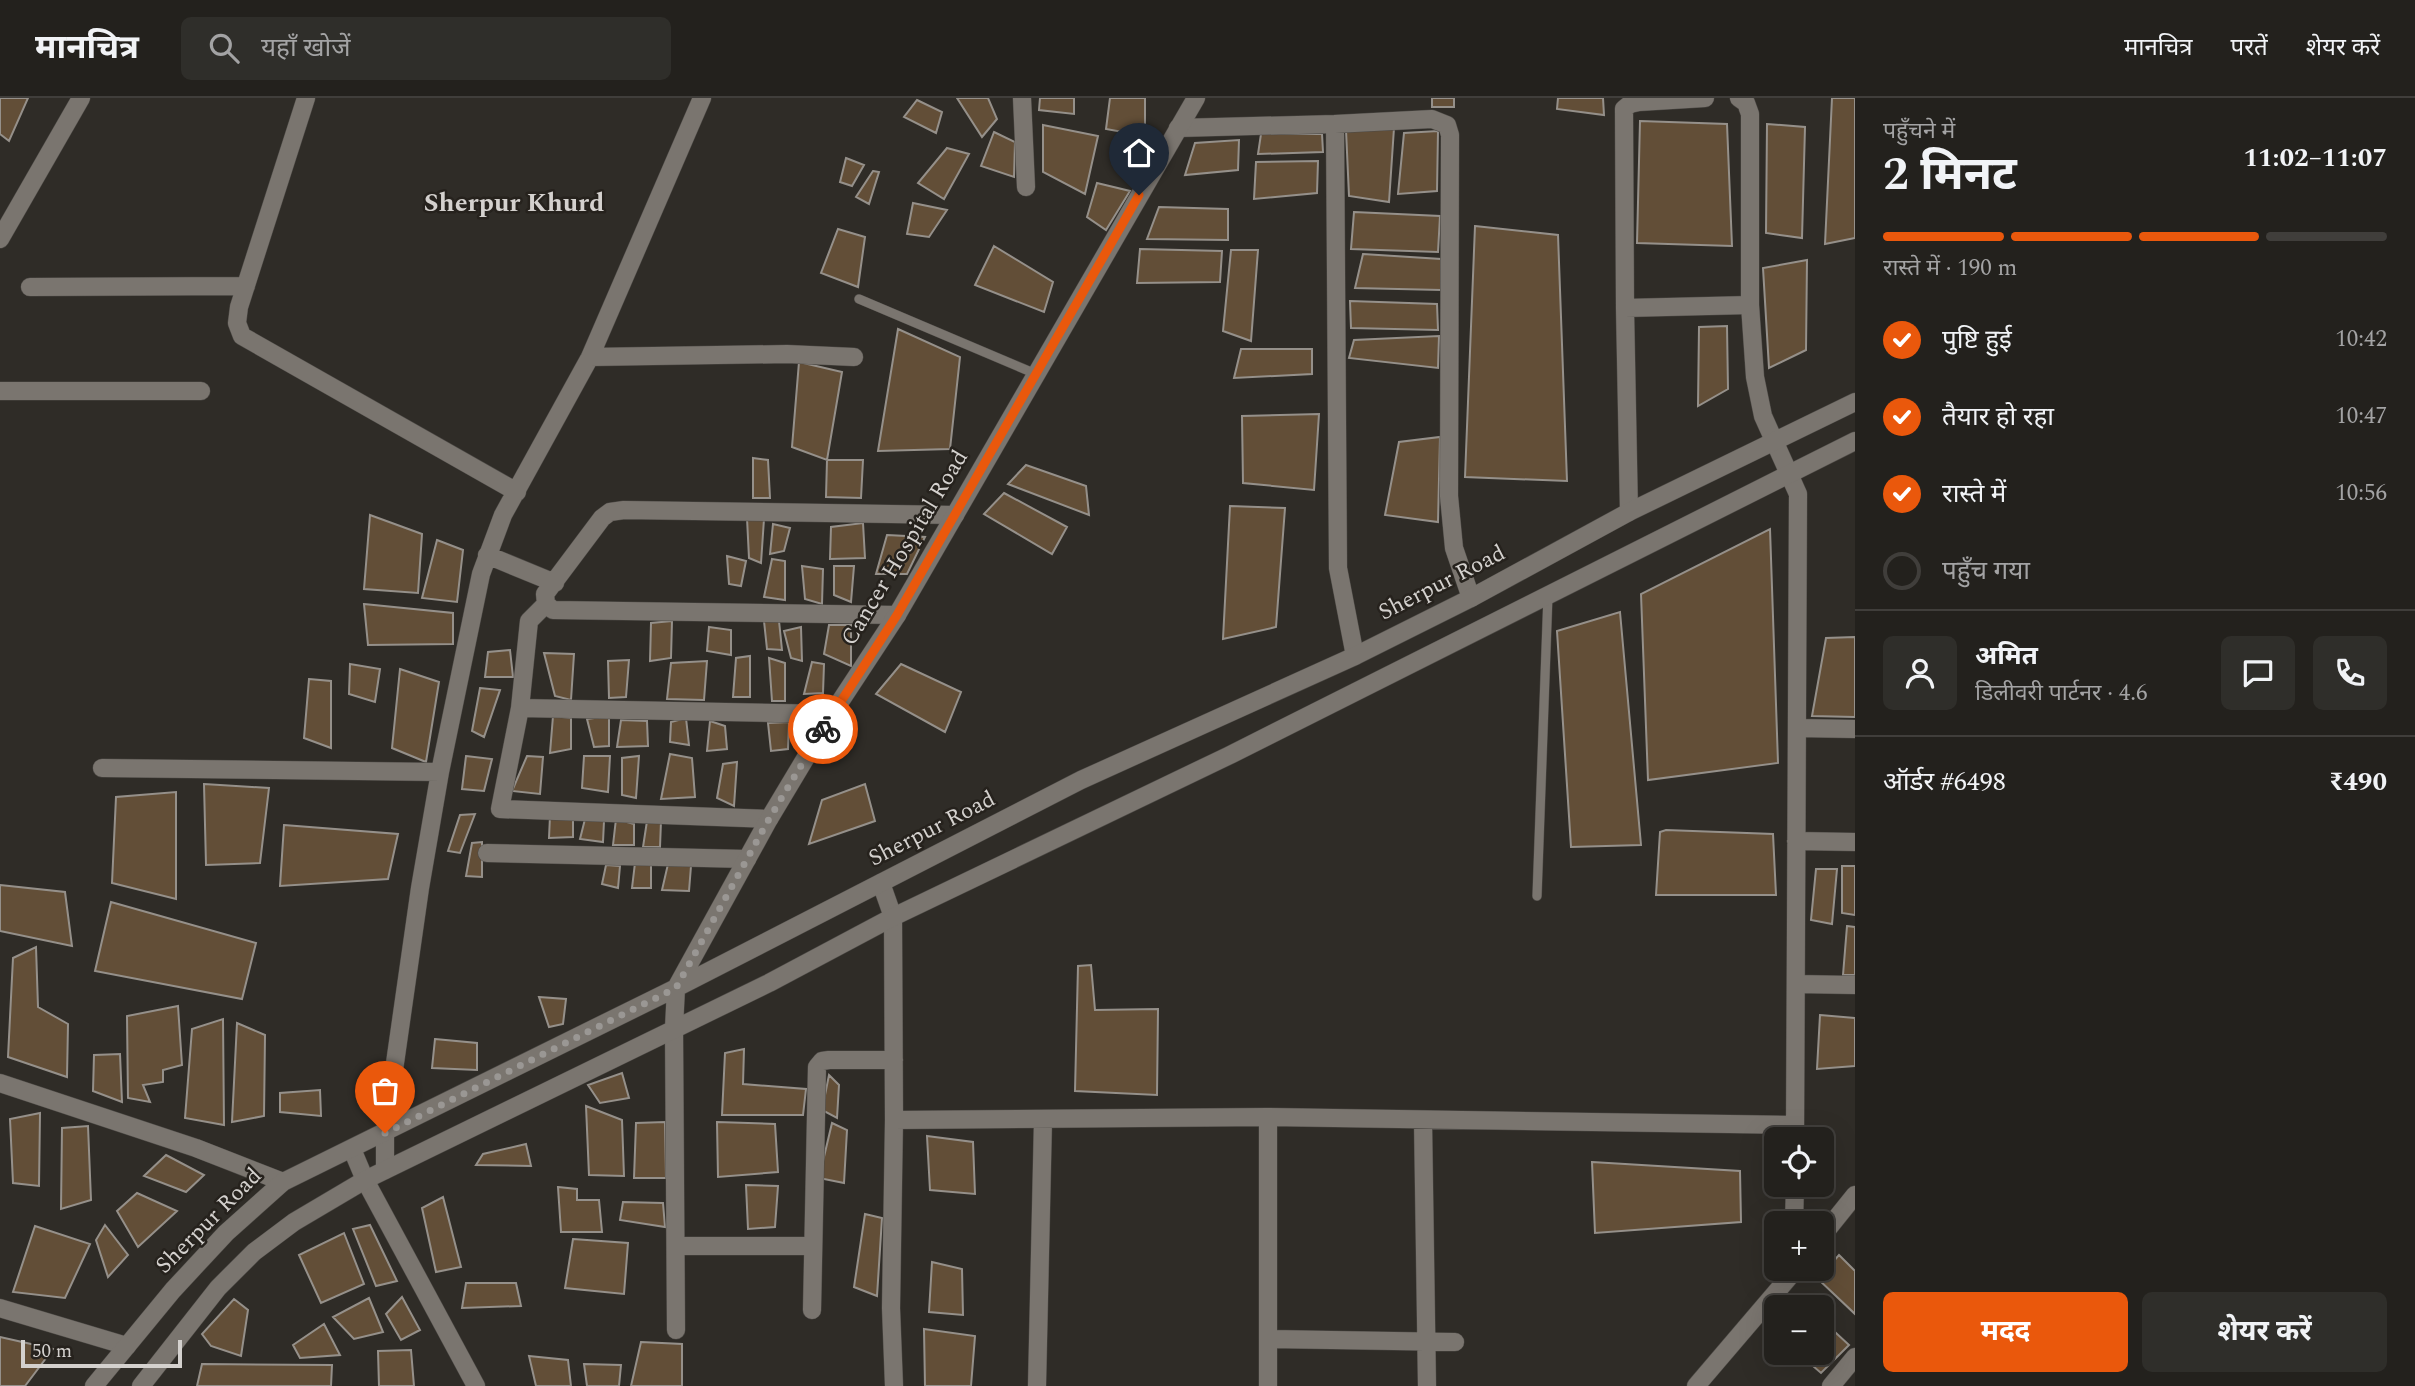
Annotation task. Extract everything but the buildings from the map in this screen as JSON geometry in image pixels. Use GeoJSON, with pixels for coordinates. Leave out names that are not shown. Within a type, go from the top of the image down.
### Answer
{"type":"FeatureCollection","features":[{"type":"Feature","properties":{"kind":"street"},"geometry":{"type":"LineString","coordinates":[[0,239],[81,98]]}},
{"type":"Feature","properties":{"kind":"street"},"geometry":{"type":"LineString","coordinates":[[306,98],[239,307],[237,323],[242,336],[517,492]]}},
{"type":"Feature","properties":{"kind":"street"},"geometry":{"type":"LineString","coordinates":[[385,1170],[385,1133],[420,888],[473,606],[487,555],[503,515],[590,357],[702,98]]}},
{"type":"Feature","properties":{"kind":"street"},"geometry":{"type":"LineString","coordinates":[[1022,98],[1026,187]]}},
{"type":"Feature","properties":{"kind":"street","name":"Cancer Hospital Road"},"geometry":{"type":"LineString","coordinates":[[676,1330],[676,988],[769,819],[832,713],[897,615],[1196,98]]}},
{"type":"Feature","properties":{"kind":"street"},"geometry":{"type":"LineString","coordinates":[[1629,512],[1624,109],[1639,102],[1706,98]]}},
{"type":"Feature","properties":{"kind":"street"},"geometry":{"type":"LineString","coordinates":[[1739,98],[1746,103],[1749,114],[1750,305],[1755,377],[1763,416],[1798,495],[1795,1127]]}},
{"type":"Feature","properties":{"kind":"street"},"geometry":{"type":"LineString","coordinates":[[1178,128],[1432,119],[1447,125],[1450,135],[1449,496],[1454,548],[1471,597]]}},
{"type":"Feature","properties":{"kind":"street"},"geometry":{"type":"LineString","coordinates":[[1335,124],[1338,568],[1355,656]]}},
{"type":"Feature","properties":{"kind":"street"},"geometry":{"type":"LineString","coordinates":[[30,286],[246,286]]}},
{"type":"Feature","properties":{"kind":"street"},"geometry":{"type":"LineString","coordinates":[[1625,307],[1750,305]]}},
{"type":"Feature","properties":{"kind":"street"},"geometry":{"type":"LineString","coordinates":[[590,357],[787,354],[855,357]]}},
{"type":"Feature","properties":{"kind":"street"},"geometry":{"type":"LineString","coordinates":[[0,391],[201,391]]}},
{"type":"Feature","properties":{"kind":"street","name":"Sherpur Road"},"geometry":{"type":"LineString","coordinates":[[94,1386],[173,1290],[226,1233],[283,1182],[676,988],[1081,780],[1355,656],[1629,512],[1855,402]]}},
{"type":"Feature","properties":{"kind":"street"},"geometry":{"type":"LineString","coordinates":[[141,1386],[218,1288],[254,1252],[294,1222],[365,1180],[769,983],[894,917],[1228,756],[1855,441]]}},
{"type":"Feature","properties":{"kind":"street"},"geometry":{"type":"LineString","coordinates":[[897,615],[553,610],[546,604],[545,594],[602,518],[610,512],[955,514]]}},
{"type":"Feature","properties":{"kind":"street"},"geometry":{"type":"LineString","coordinates":[[487,555],[555,583]]}},
{"type":"Feature","properties":{"kind":"street"},"geometry":{"type":"LineString","coordinates":[[546,604],[529,621],[520,708],[500,808],[769,819]]}},
{"type":"Feature","properties":{"kind":"street"},"geometry":{"type":"LineString","coordinates":[[520,708],[832,713]]}},
{"type":"Feature","properties":{"kind":"street"},"geometry":{"type":"LineString","coordinates":[[1797,728],[1855,729]]}},
{"type":"Feature","properties":{"kind":"street"},"geometry":{"type":"LineString","coordinates":[[102,768],[440,772]]}},
{"type":"Feature","properties":{"kind":"street"},"geometry":{"type":"LineString","coordinates":[[1796,841],[1855,842]]}},
{"type":"Feature","properties":{"kind":"street"},"geometry":{"type":"LineString","coordinates":[[487,853],[747,859]]}},
{"type":"Feature","properties":{"kind":"street"},"geometry":{"type":"LineString","coordinates":[[881,883],[894,917],[891,1308],[894,1386]]}},
{"type":"Feature","properties":{"kind":"street"},"geometry":{"type":"LineString","coordinates":[[1796,984],[1855,985]]}},
{"type":"Feature","properties":{"kind":"street"},"geometry":{"type":"LineString","coordinates":[[812,1310],[817,1067],[822,1061],[830,1060],[894,1060]]}},
{"type":"Feature","properties":{"kind":"street"},"geometry":{"type":"LineString","coordinates":[[0,1083],[196,1148],[283,1182]]}},
{"type":"Feature","properties":{"kind":"street"},"geometry":{"type":"LineString","coordinates":[[894,1121],[1268,1117],[1423,1119],[1764,1131]]}},
{"type":"Feature","properties":{"kind":"street"},"geometry":{"type":"LineString","coordinates":[[1268,1117],[1268,1386]]}},
{"type":"Feature","properties":{"kind":"street"},"geometry":{"type":"LineString","coordinates":[[1037,1386],[1043,1119]]}},
{"type":"Feature","properties":{"kind":"street"},"geometry":{"type":"LineString","coordinates":[[1423,1119],[1427,1386]]}},
{"type":"Feature","properties":{"kind":"street"},"geometry":{"type":"LineString","coordinates":[[352,1149],[365,1180],[476,1386]]}},
{"type":"Feature","properties":{"kind":"street"},"geometry":{"type":"LineString","coordinates":[[1834,1222],[1855,1195]]}},
{"type":"Feature","properties":{"kind":"street"},"geometry":{"type":"LineString","coordinates":[[676,1246],[813,1246]]}},
{"type":"Feature","properties":{"kind":"street"},"geometry":{"type":"LineString","coordinates":[[1696,1386],[1785,1281]]}},
{"type":"Feature","properties":{"kind":"street"},"geometry":{"type":"LineString","coordinates":[[0,1308],[127,1346]]}},
{"type":"Feature","properties":{"kind":"street"},"geometry":{"type":"LineString","coordinates":[[1268,1339],[1455,1342]]}},
{"type":"Feature","properties":{"kind":"street"},"geometry":{"type":"LineString","coordinates":[[1831,1386],[1855,1357]]}},
{"type":"Feature","properties":{"kind":"lane"},"geometry":{"type":"LineString","coordinates":[[859,299],[1036,374]]}},
{"type":"Feature","properties":{"kind":"lane"},"geometry":{"type":"LineString","coordinates":[[1537,897],[1548,595]]}},
{"type":"Feature","properties":{"kind":"way so far"},"geometry":{"type":"LineString","coordinates":[[385,1133],[676,988],[769,819],[823,729]]}},
{"type":"Feature","properties":{"kind":"district","name":"Sherpur Khurd"},"geometry":{"type":"Point","coordinates":[514,203]}},
{"type":"Feature","properties":{"kind":"route"},"geometry":{"type":"LineString","coordinates":[[823,729],[897,615],[1139,195]]}}]}
